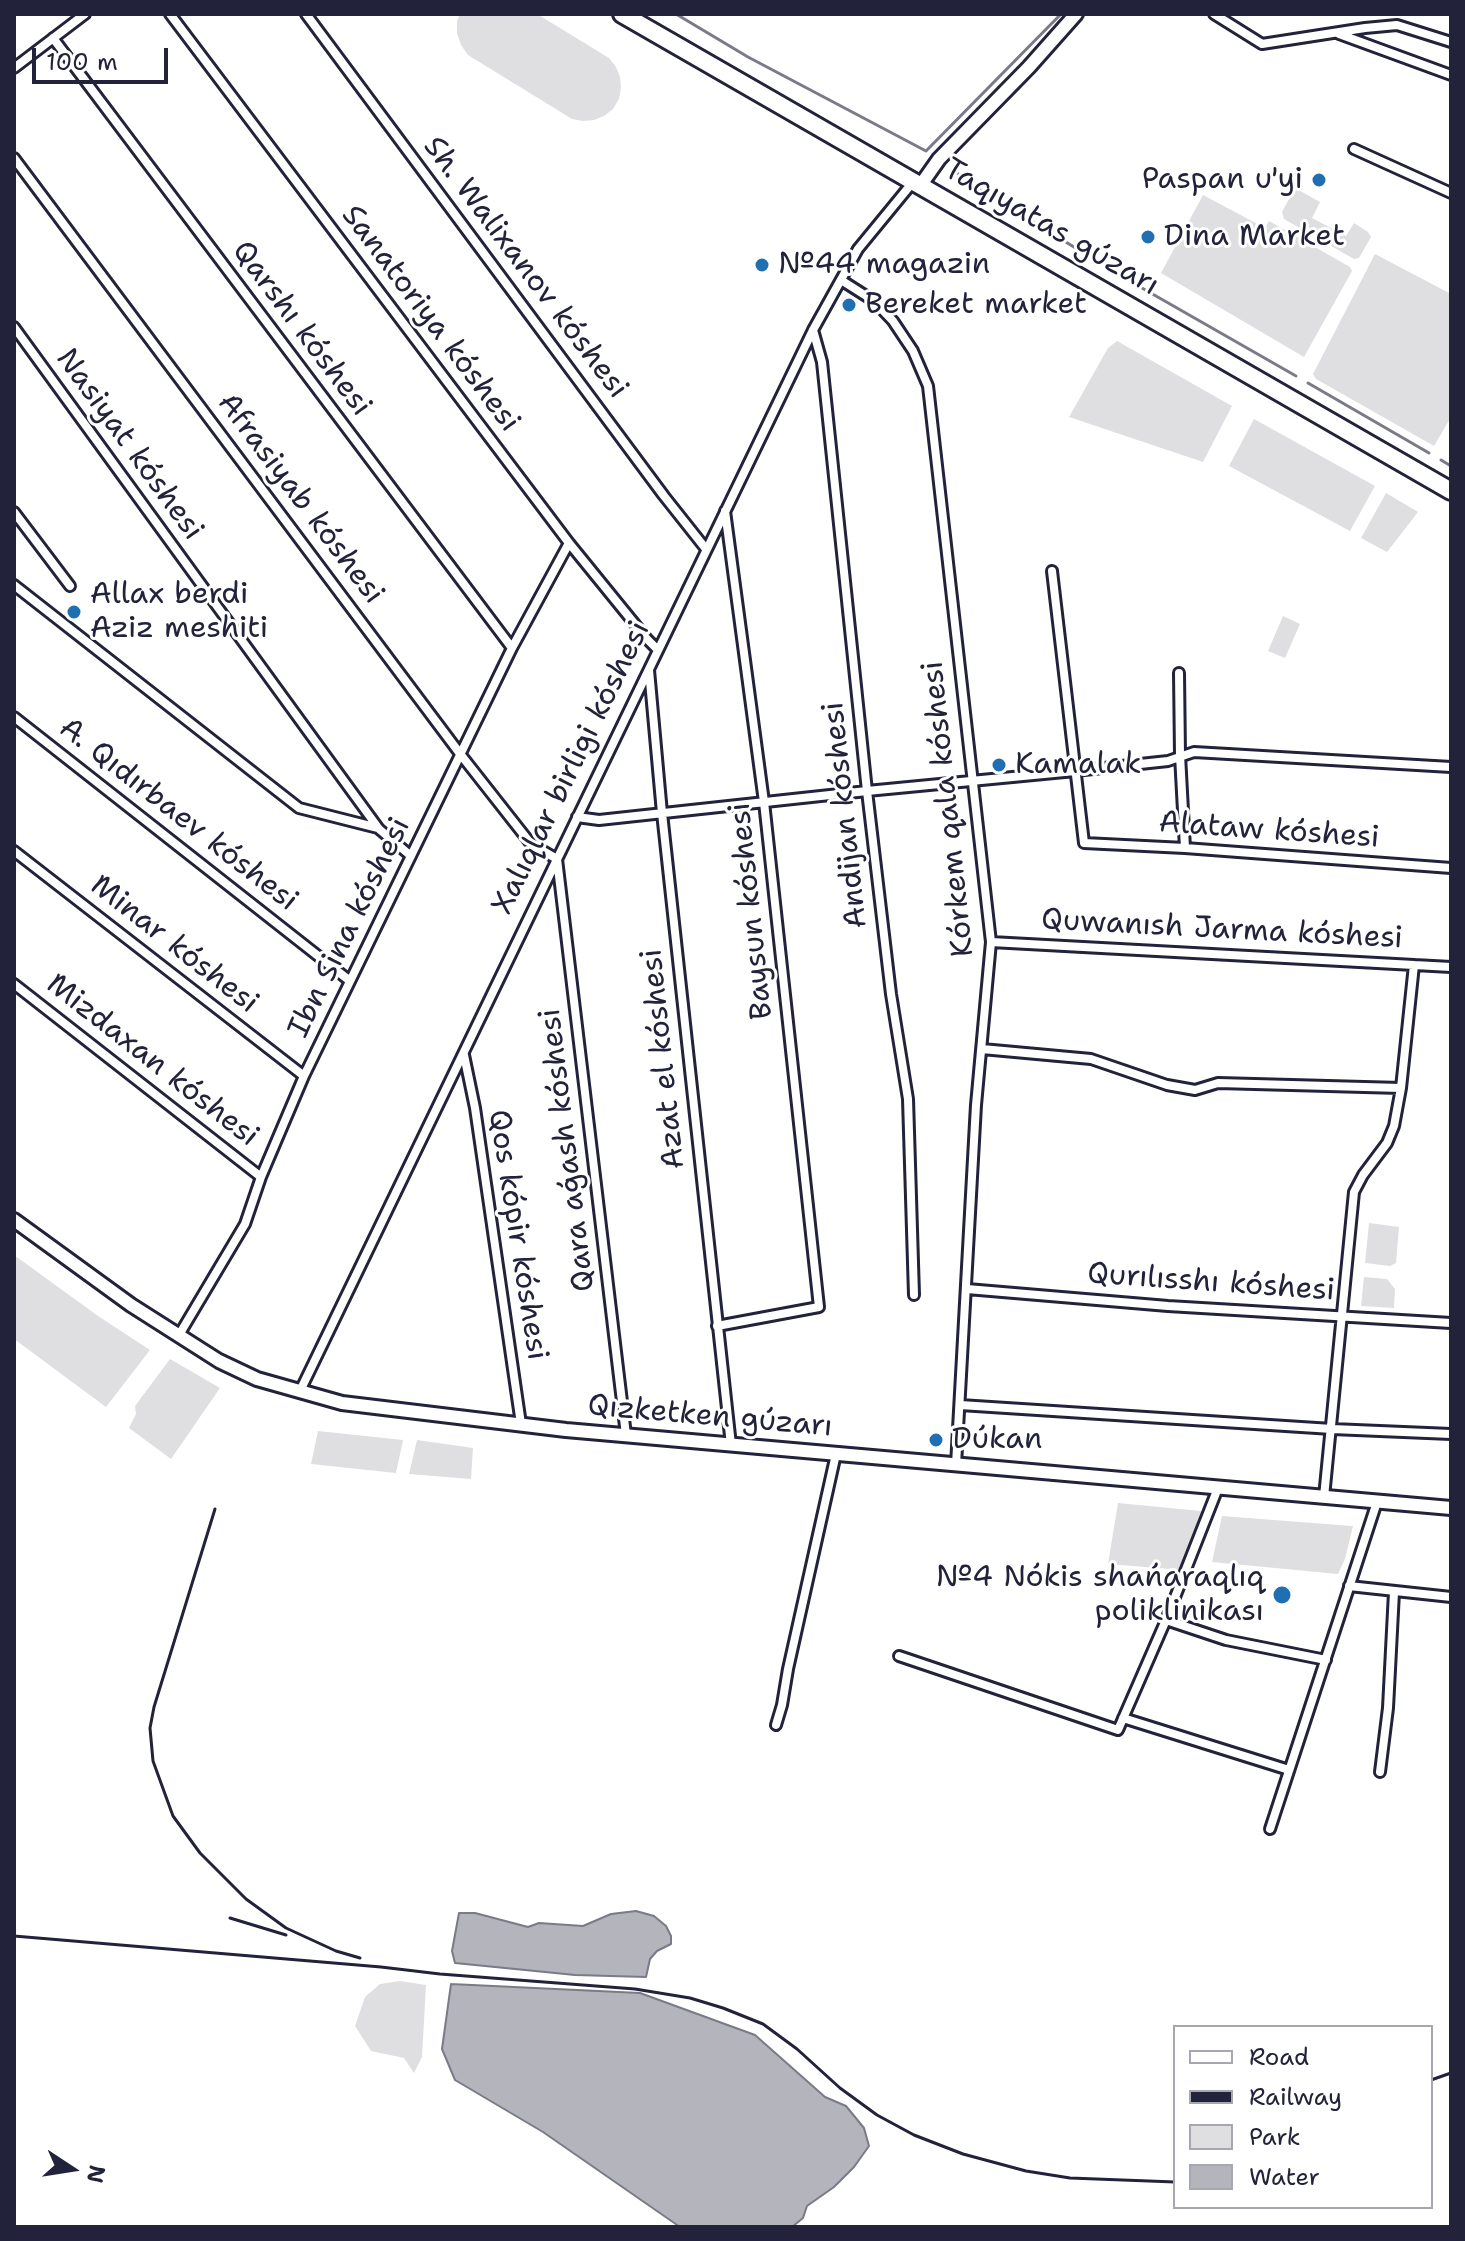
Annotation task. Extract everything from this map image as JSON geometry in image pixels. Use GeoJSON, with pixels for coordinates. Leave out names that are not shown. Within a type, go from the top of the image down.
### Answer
{"type":"FeatureCollection","features":[{"type":"Feature","properties":{"kind":"highway","name":"Taqıyatas gúzarı"},"geometry":{"type":"LineString","coordinates":[[622,14],[1451,491]]}},
{"type":"Feature","properties":{"kind":"street"},"geometry":{"type":"LineString","coordinates":[[14,68],[85,14]]}},
{"type":"Feature","properties":{"kind":"street","name":"Sanatoriya kóshesi"},"geometry":{"type":"LineString","coordinates":[[170,14],[569,543],[657,649]]}},
{"type":"Feature","properties":{"kind":"street","name":"Sh. Walixanov kóshesi"},"geometry":{"type":"LineString","coordinates":[[306,14],[706,549]]}},
{"type":"Feature","properties":{"kind":"street","name":"Xalıqlar birligi kóshesi"},"geometry":{"type":"LineString","coordinates":[[300,1391],[657,649],[813,330],[858,249],[1076,14]]}},
{"type":"Feature","properties":{"kind":"street"},"geometry":{"type":"LineString","coordinates":[[1214,14],[1262,44],[1397,25],[1451,42]]}},
{"type":"Feature","properties":{"kind":"street"},"geometry":{"type":"LineString","coordinates":[[1336,33],[1451,75]]}},
{"type":"Feature","properties":{"kind":"street","name":"Qarshı kóshesi"},"geometry":{"type":"LineString","coordinates":[[53,38],[512,648]]}},
{"type":"Feature","properties":{"kind":"street"},"geometry":{"type":"LineString","coordinates":[[1354,149],[1451,193]]}},
{"type":"Feature","properties":{"kind":"street","name":"Afrasiyab kóshesi"},"geometry":{"type":"LineString","coordinates":[[14,158],[461,755],[531,844],[557,859]]}},
{"type":"Feature","properties":{"kind":"street","name":"Kórkem qala kóshesi"},"geometry":{"type":"LineString","coordinates":[[841,280],[874,301],[893,321],[913,351],[928,386],[991,942],[976,1105],[956,1465]]}},
{"type":"Feature","properties":{"kind":"street","name":"Nasiyat kóshesi"},"geometry":{"type":"LineString","coordinates":[[14,327],[379,829],[411,856]]}},
{"type":"Feature","properties":{"kind":"street","name":"Andijan kóshesi"},"geometry":{"type":"LineString","coordinates":[[813,330],[822,362],[867,791],[891,994],[908,1099],[914,1295]]}},
{"type":"Feature","properties":{"kind":"street","name":"Baysun kóshesi"},"geometry":{"type":"LineString","coordinates":[[717,1326],[819,1307],[764,802],[725,510]]}},
{"type":"Feature","properties":{"kind":"street"},"geometry":{"type":"LineString","coordinates":[[14,512],[70,586]]}},
{"type":"Feature","properties":{"kind":"street","name":"Ibn Sina kóshesi"},"geometry":{"type":"LineString","coordinates":[[179,1335],[245,1224],[261,1177],[304,1076],[512,648],[569,543]]}},
{"type":"Feature","properties":{"kind":"street"},"geometry":{"type":"LineString","coordinates":[[1052,571],[1075,771]]}},
{"type":"Feature","properties":{"kind":"street"},"geometry":{"type":"LineString","coordinates":[[14,585],[299,808],[379,829]]}},
{"type":"Feature","properties":{"kind":"street","name":"Azat el kóshesi"},"geometry":{"type":"LineString","coordinates":[[649,668],[731,1445]]}},
{"type":"Feature","properties":{"kind":"street"},"geometry":{"type":"LineString","coordinates":[[1179,673],[1185,848]]}},
{"type":"Feature","properties":{"kind":"street","name":"A. Qıdırbaev kóshesi"},"geometry":{"type":"LineString","coordinates":[[14,717],[350,981]]}},
{"type":"Feature","properties":{"kind":"street"},"geometry":{"type":"LineString","coordinates":[[577,817],[599,820],[971,782],[1168,761],[1194,752],[1451,767]]}},
{"type":"Feature","properties":{"kind":"street","name":"Alataw kóshesi"},"geometry":{"type":"LineString","coordinates":[[1075,771],[1084,843],[1451,868]]}},
{"type":"Feature","properties":{"kind":"street","name":"Minar kóshesi"},"geometry":{"type":"LineString","coordinates":[[14,851],[304,1076]]}},
{"type":"Feature","properties":{"kind":"street","name":"Qara aǵash kóshesi"},"geometry":{"type":"LineString","coordinates":[[557,859],[626,1435]]}},
{"type":"Feature","properties":{"kind":"street","name":"Quwanısh Jarma kóshesi"},"geometry":{"type":"LineString","coordinates":[[991,942],[1451,967]]}},
{"type":"Feature","properties":{"kind":"street"},"geometry":{"type":"LineString","coordinates":[[1324,1497],[1354,1192],[1387,1143],[1394,1126],[1414,965]]}},
{"type":"Feature","properties":{"kind":"street","name":"Mizdaxan kóshesi"},"geometry":{"type":"LineString","coordinates":[[14,984],[261,1177]]}},
{"type":"Feature","properties":{"kind":"street"},"geometry":{"type":"LineString","coordinates":[[982,1049],[1091,1059],[1167,1085],[1195,1090],[1218,1083],[1401,1088]]}},
{"type":"Feature","properties":{"kind":"street","name":"Qos kópir kóshesi"},"geometry":{"type":"LineString","coordinates":[[463,1054],[475,1108],[521,1424]]}},
{"type":"Feature","properties":{"kind":"street","name":"Qızketken gúzarı"},"geometry":{"type":"LineString","coordinates":[[14,1220],[95,1280],[219,1361],[257,1379],[342,1403],[731,1445],[1451,1508]]}},
{"type":"Feature","properties":{"kind":"street","name":"Qurılısshı kóshesi"},"geometry":{"type":"LineString","coordinates":[[967,1289],[1168,1306],[1451,1323]]}},
{"type":"Feature","properties":{"kind":"street"},"geometry":{"type":"LineString","coordinates":[[960,1405],[1451,1434]]}},
{"type":"Feature","properties":{"kind":"street"},"geometry":{"type":"LineString","coordinates":[[776,1725],[836,1454]]}},
{"type":"Feature","properties":{"kind":"street"},"geometry":{"type":"LineString","coordinates":[[899,1656],[1118,1730],[1218,1488]]}},
{"type":"Feature","properties":{"kind":"street"},"geometry":{"type":"LineString","coordinates":[[1270,1829],[1377,1502]]}},
{"type":"Feature","properties":{"kind":"street"},"geometry":{"type":"LineString","coordinates":[[1349,1586],[1451,1597]]}},
{"type":"Feature","properties":{"kind":"street"},"geometry":{"type":"LineString","coordinates":[[1380,1772],[1388,1708],[1394,1592]]}},
{"type":"Feature","properties":{"kind":"street"},"geometry":{"type":"LineString","coordinates":[[1166,1620],[1226,1640],[1326,1660]]}},
{"type":"Feature","properties":{"kind":"street"},"geometry":{"type":"LineString","coordinates":[[1123,1718],[1289,1770]]}},
{"type":"Feature","properties":{"kind":"green space"},"geometry":{"type":"Polygon","coordinates":[[[460,14],[537,14],[609,58],[620,77],[619,99],[604,116],[594,120],[572,119],[468,55],[457,33],[460,14]]]}},
{"type":"Feature","properties":{"kind":"green space"},"geometry":{"type":"Polygon","coordinates":[[[1295,188],[1320,202],[1312,218],[1346,236],[1354,223],[1368,232],[1371,237],[1359,258],[1354,259],[1284,219],[1282,212],[1295,188]]]}},
{"type":"Feature","properties":{"kind":"green space"},"geometry":{"type":"Polygon","coordinates":[[[1203,195],[1265,228],[1269,221],[1350,267],[1352,271],[1304,357],[1161,273],[1203,195]]]}},
{"type":"Feature","properties":{"kind":"green space"},"geometry":{"type":"Polygon","coordinates":[[[1375,254],[1451,294],[1451,417],[1434,446],[1316,379],[1313,374],[1375,254]]]}},
{"type":"Feature","properties":{"kind":"green space"},"geometry":{"type":"Polygon","coordinates":[[[1117,341],[1232,406],[1203,462],[1069,417],[1108,348],[1117,341]]]}},
{"type":"Feature","properties":{"kind":"green space"},"geometry":{"type":"Polygon","coordinates":[[[1254,419],[1375,486],[1350,531],[1229,466],[1254,419]]]}},
{"type":"Feature","properties":{"kind":"green space"},"geometry":{"type":"Polygon","coordinates":[[[1386,493],[1418,512],[1387,552],[1361,538],[1386,493]]]}},
{"type":"Feature","properties":{"kind":"green space"},"geometry":{"type":"Polygon","coordinates":[[[1283,616],[1300,624],[1285,658],[1268,651],[1283,616]]]}},
{"type":"Feature","properties":{"kind":"green space"},"geometry":{"type":"Polygon","coordinates":[[[1369,1223],[1399,1227],[1396,1263],[1390,1266],[1365,1263],[1369,1223]]]}},
{"type":"Feature","properties":{"kind":"green space"},"geometry":{"type":"Polygon","coordinates":[[[14,1255],[150,1350],[106,1407],[14,1339],[14,1255]]]}},
{"type":"Feature","properties":{"kind":"green space"},"geometry":{"type":"Polygon","coordinates":[[[1364,1277],[1387,1279],[1395,1289],[1394,1308],[1361,1306],[1364,1277]]]}},
{"type":"Feature","properties":{"kind":"green space"},"geometry":{"type":"Polygon","coordinates":[[[170,1359],[220,1388],[171,1459],[129,1428],[136,1414],[135,1406],[170,1359]]]}},
{"type":"Feature","properties":{"kind":"green space"},"geometry":{"type":"Polygon","coordinates":[[[318,1431],[403,1440],[396,1473],[311,1464],[318,1431]]]}},
{"type":"Feature","properties":{"kind":"green space"},"geometry":{"type":"Polygon","coordinates":[[[417,1440],[473,1448],[471,1479],[409,1474],[417,1440]]]}},
{"type":"Feature","properties":{"kind":"green space"},"geometry":{"type":"Polygon","coordinates":[[[1118,1503],[1201,1511],[1203,1514],[1181,1570],[1108,1564],[1118,1503]]]}},
{"type":"Feature","properties":{"kind":"green space"},"geometry":{"type":"Polygon","coordinates":[[[1222,1516],[1353,1526],[1338,1574],[1212,1562],[1222,1516]]]}},
{"type":"Feature","properties":{"kind":"green space"},"geometry":{"type":"Polygon","coordinates":[[[400,1981],[426,1985],[422,2057],[414,2073],[404,2058],[371,2051],[355,2026],[365,1997],[380,1984],[400,1981]]]}},
{"type":"Feature","properties":{"kind":"water"},"geometry":{"type":"Polygon","coordinates":[[[636,1911],[654,1916],[666,1926],[671,1936],[671,1944],[657,1951],[650,1959],[646,1977],[575,1975],[455,1963],[452,1951],[459,1913],[475,1913],[528,1927],[539,1923],[583,1926],[611,1914],[636,1911]]]}},
{"type":"Feature","properties":{"kind":"water"},"geometry":{"type":"Polygon","coordinates":[[[451,1984],[640,1993],[755,2035],[825,2097],[846,2106],[864,2128],[869,2146],[834,2187],[807,2206],[803,2218],[792,2227],[680,2227],[543,2132],[455,2080],[442,2049],[451,1984]]]}},
{"type":"Feature","properties":{"kind":"waterway"},"geometry":{"type":"LineString","coordinates":[[676,14],[748,57],[926,151],[1061,14]]}},
{"type":"Feature","properties":{"kind":"waterway"},"geometry":{"type":"LineString","coordinates":[[954,171],[1128,280],[1296,376]]}},
{"type":"Feature","properties":{"kind":"waterway"},"geometry":{"type":"LineString","coordinates":[[1308,383],[1429,453]]}},
{"type":"Feature","properties":{"kind":"waterway"},"geometry":{"type":"LineString","coordinates":[[1441,460],[1451,466]]}},
{"type":"Feature","properties":{"kind":"railway"},"geometry":{"type":"LineString","coordinates":[[215,1509],[154,1707],[150,1728],[153,1761],[173,1816],[200,1853],[246,1899],[286,1928],[336,1951],[360,1958]]}},
{"type":"Feature","properties":{"kind":"railway"},"geometry":{"type":"LineString","coordinates":[[230,1918],[286,1935]]}},
{"type":"Feature","properties":{"kind":"railway"},"geometry":{"type":"LineString","coordinates":[[14,1936],[635,1989],[690,1998],[763,2024],[877,2115],[914,2135],[963,2154],[1026,2171],[1070,2178],[1173,2182]]}},
{"type":"Feature","properties":{"kind":"railway"},"geometry":{"type":"LineString","coordinates":[[1433,2079],[1451,2073]]}},
{"type":"Feature","properties":{"kind":"place","name":"Paspan u'yi"},"geometry":{"type":"Point","coordinates":[1319,180]}},
{"type":"Feature","properties":{"kind":"place","name":"Dina Market"},"geometry":{"type":"Point","coordinates":[1148,237]}},
{"type":"Feature","properties":{"kind":"place","name":"№44 magazin"},"geometry":{"type":"Point","coordinates":[762,265]}},
{"type":"Feature","properties":{"kind":"place","name":"Bereket market"},"geometry":{"type":"Point","coordinates":[849,305]}},
{"type":"Feature","properties":{"kind":"place","name":"Allax berdi Aziz meshiti"},"geometry":{"type":"Point","coordinates":[74,612]}},
{"type":"Feature","properties":{"kind":"place","name":"Kamalak"},"geometry":{"type":"Point","coordinates":[999,765]}},
{"type":"Feature","properties":{"kind":"place","name":"Dúkan"},"geometry":{"type":"Point","coordinates":[936,1440]}},
{"type":"Feature","properties":{"kind":"place","name":"№4 Nókis shańaraqlıq poliklinikası"},"geometry":{"type":"Point","coordinates":[1282,1595]}}]}
